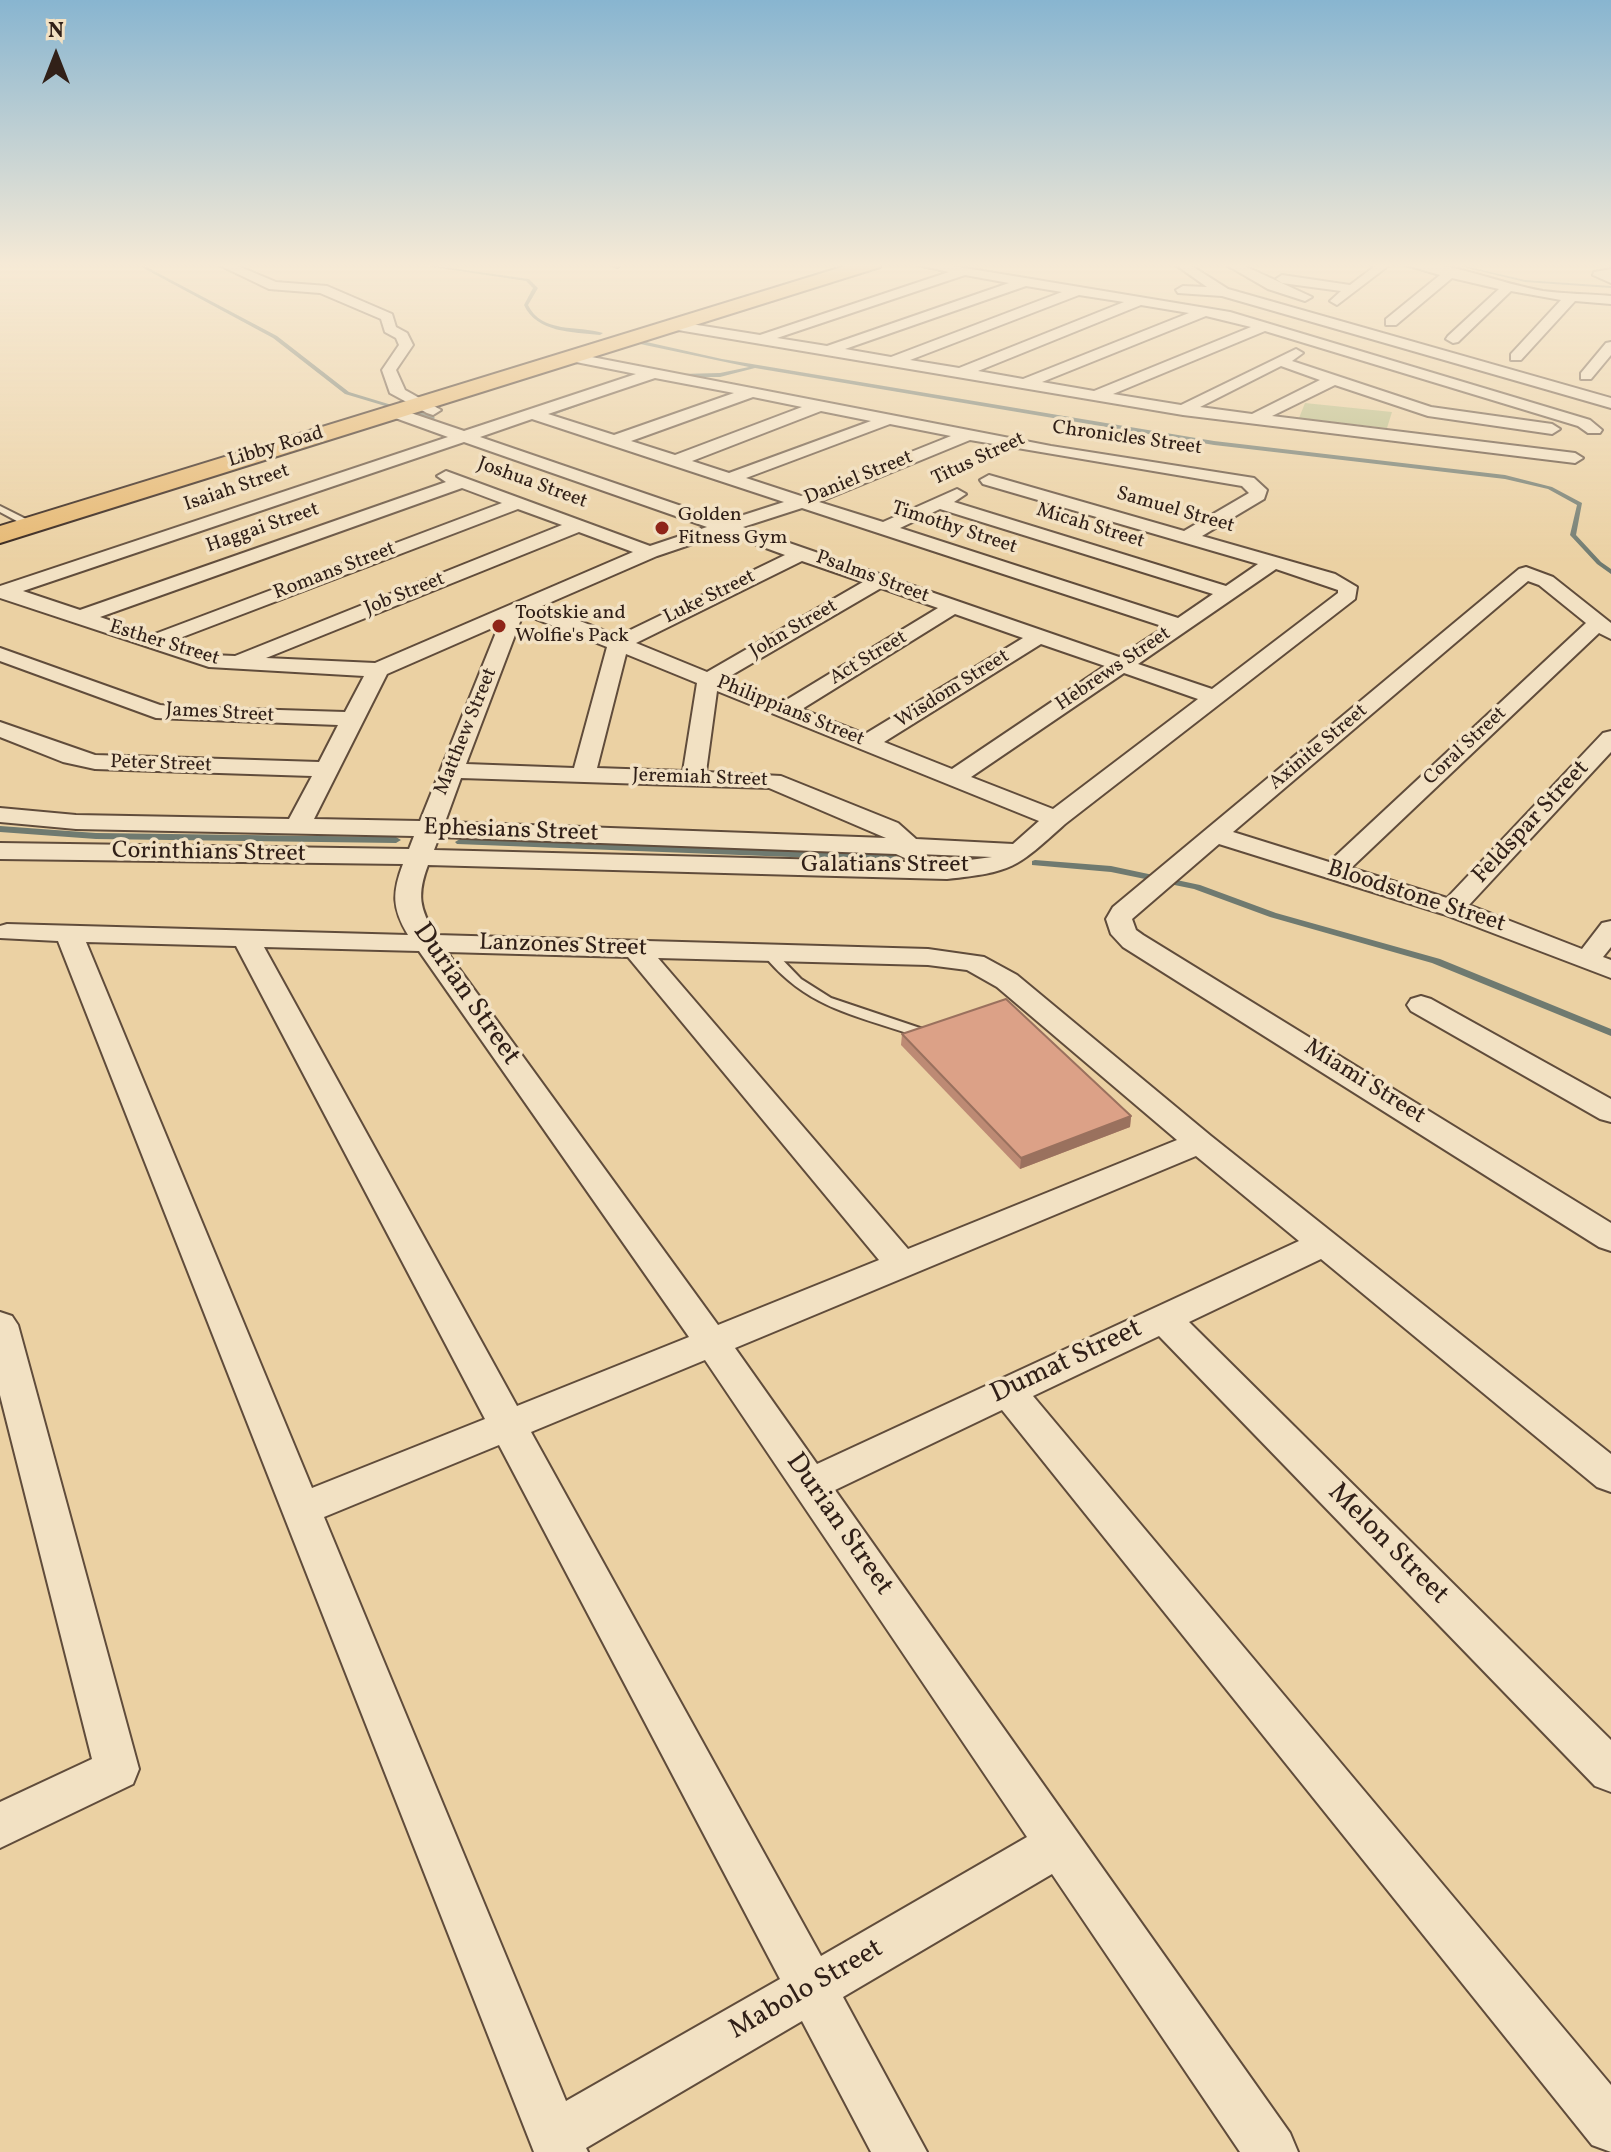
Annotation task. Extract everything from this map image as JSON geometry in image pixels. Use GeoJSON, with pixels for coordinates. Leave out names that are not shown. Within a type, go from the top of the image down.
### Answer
{"type":"FeatureCollection","features":[{"type":"Feature","properties":{"kind":"main road","name":"Libby Road"},"geometry":{"type":"LineString","coordinates":[[0,535],[550,363]]}},
{"type":"Feature","properties":{"kind":"street"},"geometry":{"type":"LineString","coordinates":[[393,363],[389,370],[398,393],[416,404],[488,428]]}},
{"type":"Feature","properties":{"kind":"street","name":"Chronicles Street"},"geometry":{"type":"LineString","coordinates":[[601,363],[1051,451],[1222,475],[1248,482],[1258,490],[1258,495],[1186,537]]}},
{"type":"Feature","properties":{"kind":"street"},"geometry":{"type":"LineString","coordinates":[[906,363],[1183,410],[1575,458]]}},
{"type":"Feature","properties":{"kind":"street"},"geometry":{"type":"LineString","coordinates":[[958,374],[985,363]]}},
{"type":"Feature","properties":{"kind":"street"},"geometry":{"type":"LineString","coordinates":[[1022,385],[1076,363]]}},
{"type":"Feature","properties":{"kind":"street"},"geometry":{"type":"LineString","coordinates":[[1094,396],[1174,363]]}},
{"type":"Feature","properties":{"kind":"street"},"geometry":{"type":"LineString","coordinates":[[1183,410],[1274,363]]}},
{"type":"Feature","properties":{"kind":"street"},"geometry":{"type":"LineString","coordinates":[[1286,363],[1428,411],[1571,432],[1594,430],[1584,423],[1387,363]]}},
{"type":"Feature","properties":{"kind":"street"},"geometry":{"type":"LineString","coordinates":[[1460,363],[1611,406]]}},
{"type":"Feature","properties":{"kind":"street"},"geometry":{"type":"LineString","coordinates":[[1586,375],[1596,363]]}},
{"type":"Feature","properties":{"kind":"street","name":"Isaiah Street"},"geometry":{"type":"LineString","coordinates":[[2,591],[650,374]]}},
{"type":"Feature","properties":{"kind":"street"},"geometry":{"type":"LineString","coordinates":[[1254,419],[1334,379]]}},
{"type":"Feature","properties":{"kind":"street","name":"Isaiah Street"},"geometry":{"type":"LineString","coordinates":[[488,428],[559,422],[680,380]]}},
{"type":"Feature","properties":{"kind":"street"},"geometry":{"type":"LineString","coordinates":[[617,440],[751,392]]}},
{"type":"Feature","properties":{"kind":"street"},"geometry":{"type":"LineString","coordinates":[[678,460],[822,405]]}},
{"type":"Feature","properties":{"kind":"street"},"geometry":{"type":"LineString","coordinates":[[1414,438],[1428,411]]}},
{"type":"Feature","properties":{"kind":"street","name":"Psalms Street"},"geometry":{"type":"LineString","coordinates":[[393,412],[1216,698]]}},
{"type":"Feature","properties":{"kind":"street","name":"Timothy Street"},"geometry":{"type":"LineString","coordinates":[[532,414],[1180,625]]}},
{"type":"Feature","properties":{"kind":"street"},"geometry":{"type":"LineString","coordinates":[[731,478],[892,419]]}},
{"type":"Feature","properties":{"kind":"street","name":"Daniel Street"},"geometry":{"type":"LineString","coordinates":[[378,670],[650,552],[802,502],[968,435]]}},
{"type":"Feature","properties":{"kind":"street","name":"Titus Street"},"geometry":{"type":"LineString","coordinates":[[883,529],[1051,451]]}},
{"type":"Feature","properties":{"kind":"street","name":"Joshua Street"},"geometry":{"type":"LineString","coordinates":[[399,458],[650,552]]}},
{"type":"Feature","properties":{"kind":"street","name":"Samuel Street"},"geometry":{"type":"LineString","coordinates":[[989,480],[1274,562],[1347,587]]}},
{"type":"Feature","properties":{"kind":"street","name":"Haggai Street"},"geometry":{"type":"LineString","coordinates":[[80,617],[462,482]]}},
{"type":"Feature","properties":{"kind":"street","name":"Romans Street"},"geometry":{"type":"LineString","coordinates":[[152,642],[518,503]]}},
{"type":"Feature","properties":{"kind":"street","name":"Micah Street"},"geometry":{"type":"LineString","coordinates":[[939,503],[1229,593]]}},
{"type":"Feature","properties":{"kind":"street","name":"Job Street"},"geometry":{"type":"LineString","coordinates":[[231,664],[579,525]]}},
{"type":"Feature","properties":{"kind":"street","name":"Luke Street"},"geometry":{"type":"LineString","coordinates":[[618,644],[803,553]]}},
{"type":"Feature","properties":{"kind":"street","name":"Hebrews Street"},"geometry":{"type":"LineString","coordinates":[[954,778],[1274,562]]}},
{"type":"Feature","properties":{"kind":"street","name":"Axinite Street"},"geometry":{"type":"LineString","coordinates":[[1119,926],[1122,913],[1526,573],[1546,581],[1604,628]]}},
{"type":"Feature","properties":{"kind":"street","name":"John Street"},"geometry":{"type":"LineString","coordinates":[[708,680],[879,581]]}},
{"type":"Feature","properties":{"kind":"street","name":"Galatians Street"},"geometry":{"type":"LineString","coordinates":[[417,857],[907,858],[989,867],[1011,859],[1056,819],[1345,599],[1347,587]]}},
{"type":"Feature","properties":{"kind":"street","name":"Esther Street"},"geometry":{"type":"LineString","coordinates":[[2,591],[195,657],[231,664],[378,670]]}},
{"type":"Feature","properties":{"kind":"street","name":"Act Street"},"geometry":{"type":"LineString","coordinates":[[785,710],[953,607]]}},
{"type":"Feature","properties":{"kind":"street","name":"Philippians Street"},"geometry":{"type":"LineString","coordinates":[[520,608],[1056,819]]}},
{"type":"Feature","properties":{"kind":"street","name":"Matthew Street"},"geometry":{"type":"LineString","coordinates":[[404,899],[428,829],[520,608]]}},
{"type":"Feature","properties":{"kind":"street","name":"Coral Street"},"geometry":{"type":"LineString","coordinates":[[1334,871],[1604,628]]}},
{"type":"Feature","properties":{"kind":"street","name":"Wisdom Street"},"geometry":{"type":"LineString","coordinates":[[867,743],[1038,637]]}},
{"type":"Feature","properties":{"kind":"street"},"geometry":{"type":"LineString","coordinates":[[584,774],[618,644]]}},
{"type":"Feature","properties":{"kind":"street","name":"James Street"},"geometry":{"type":"LineString","coordinates":[[0,654],[156,711],[354,719]]}},
{"type":"Feature","properties":{"kind":"street"},"geometry":{"type":"LineString","coordinates":[[298,826],[378,670]]}},
{"type":"Feature","properties":{"kind":"street"},"geometry":{"type":"LineString","coordinates":[[694,777],[708,680]]}},
{"type":"Feature","properties":{"kind":"street","name":"Peter Street"},"geometry":{"type":"LineString","coordinates":[[0,729],[71,757],[95,762],[327,769]]}},
{"type":"Feature","properties":{"kind":"street","name":"Feldspar Street"},"geometry":{"type":"LineString","coordinates":[[1452,908],[1611,738]]}},
{"type":"Feature","properties":{"kind":"street","name":"Jeremiah Street"},"geometry":{"type":"LineString","coordinates":[[452,771],[757,779],[786,784],[889,828],[900,835],[907,858]]}},
{"type":"Feature","properties":{"kind":"street","name":"Ephesians Street"},"geometry":{"type":"LineString","coordinates":[[0,815],[76,822],[428,829],[907,858]]}},
{"type":"Feature","properties":{"kind":"street","name":"Bloodstone Street"},"geometry":{"type":"LineString","coordinates":[[1217,835],[1452,908],[1599,964]]}},
{"type":"Feature","properties":{"kind":"street","name":"Corinthians Street"},"geometry":{"type":"LineString","coordinates":[[0,851],[417,857]]}},
{"type":"Feature","properties":{"kind":"street","name":"Durian Street"},"geometry":{"type":"LineString","coordinates":[[404,899],[427,943],[712,1343],[1271,2152]]}},
{"type":"Feature","properties":{"kind":"street","name":"Miami Street"},"geometry":{"type":"LineString","coordinates":[[1119,926],[1133,941],[1611,1239]]}},
{"type":"Feature","properties":{"kind":"street"},"geometry":{"type":"LineString","coordinates":[[1599,964],[1611,929]]}},
{"type":"Feature","properties":{"kind":"street","name":"Lanzones Street"},"geometry":{"type":"LineString","coordinates":[[7,932],[928,957],[974,963],[1007,981],[1200,1143]]}},
{"type":"Feature","properties":{"kind":"street"},"geometry":{"type":"LineString","coordinates":[[69,934],[558,2144]]}},
{"type":"Feature","properties":{"kind":"street"},"geometry":{"type":"LineString","coordinates":[[245,938],[900,2152]]}},
{"type":"Feature","properties":{"kind":"street"},"geometry":{"type":"LineString","coordinates":[[636,949],[902,1265]]}},
{"type":"Feature","properties":{"kind":"street"},"geometry":{"type":"LineString","coordinates":[[1421,1005],[1611,1112]]}},
{"type":"Feature","properties":{"kind":"street"},"geometry":{"type":"LineString","coordinates":[[301,1510],[1200,1143],[1611,1476]]}},
{"type":"Feature","properties":{"kind":"street","name":"Dumat Street"},"geometry":{"type":"LineString","coordinates":[[810,1484],[1325,1243]]}},
{"type":"Feature","properties":{"kind":"street","name":"Melon Street"},"geometry":{"type":"LineString","coordinates":[[1163,1318],[1611,1771]]}},
{"type":"Feature","properties":{"kind":"street"},"geometry":{"type":"LineString","coordinates":[[0,1325],[8,1386],[117,1769],[0,1826]]}},
{"type":"Feature","properties":{"kind":"street"},"geometry":{"type":"LineString","coordinates":[[1008,1391],[1611,2126]]}},
{"type":"Feature","properties":{"kind":"street","name":"Mabolo Street"},"geometry":{"type":"LineString","coordinates":[[558,2144],[812,1988],[1058,1845]]}},
{"type":"Feature","properties":{"kind":"lane"},"geometry":{"type":"LineString","coordinates":[[0,509],[31,525]]}},
{"type":"Feature","properties":{"kind":"lane"},"geometry":{"type":"LineString","coordinates":[[768,953],[796,982],[826,1001],[918,1032]]}},
{"type":"Feature","properties":{"kind":"green space"},"geometry":{"type":"Polygon","coordinates":[[[1305,403],[1392,412],[1387,428],[1299,418],[1305,403]]]}},
{"type":"Feature","properties":{"kind":"building"},"geometry":{"type":"Polygon","coordinates":[[[1006,999],[1131,1116],[1021,1158],[902,1034],[1006,999]]]}},
{"type":"Feature","properties":{"kind":"waterway"},"geometry":{"type":"LineString","coordinates":[[309,363],[347,393],[392,406]]}},
{"type":"Feature","properties":{"kind":"waterway"},"geometry":{"type":"LineString","coordinates":[[737,363],[1214,443],[1505,477],[1550,488],[1580,504],[1573,535],[1611,572]]}},
{"type":"Feature","properties":{"kind":"waterway"},"geometry":{"type":"LineString","coordinates":[[682,375],[720,375],[752,368]]}},
{"type":"Feature","properties":{"kind":"waterway"},"geometry":{"type":"LineString","coordinates":[[543,417],[621,389]]}},
{"type":"Feature","properties":{"kind":"waterway"},"geometry":{"type":"LineString","coordinates":[[418,413],[432,418]]}},
{"type":"Feature","properties":{"kind":"waterway"},"geometry":{"type":"LineString","coordinates":[[0,829],[96,836],[396,840]]}},
{"type":"Feature","properties":{"kind":"waterway"},"geometry":{"type":"LineString","coordinates":[[460,842],[894,858]]}},
{"type":"Feature","properties":{"kind":"waterway"},"geometry":{"type":"LineString","coordinates":[[1035,863],[1111,869],[1197,887],[1273,915],[1436,961],[1611,1033]]}},
{"type":"Feature","properties":{"kind":"place","name":"Golden Fitness Gym"},"geometry":{"type":"Point","coordinates":[662,528]}},
{"type":"Feature","properties":{"kind":"place","name":"Tootskie and Wolfie's Pack"},"geometry":{"type":"Point","coordinates":[499,626]}}]}
